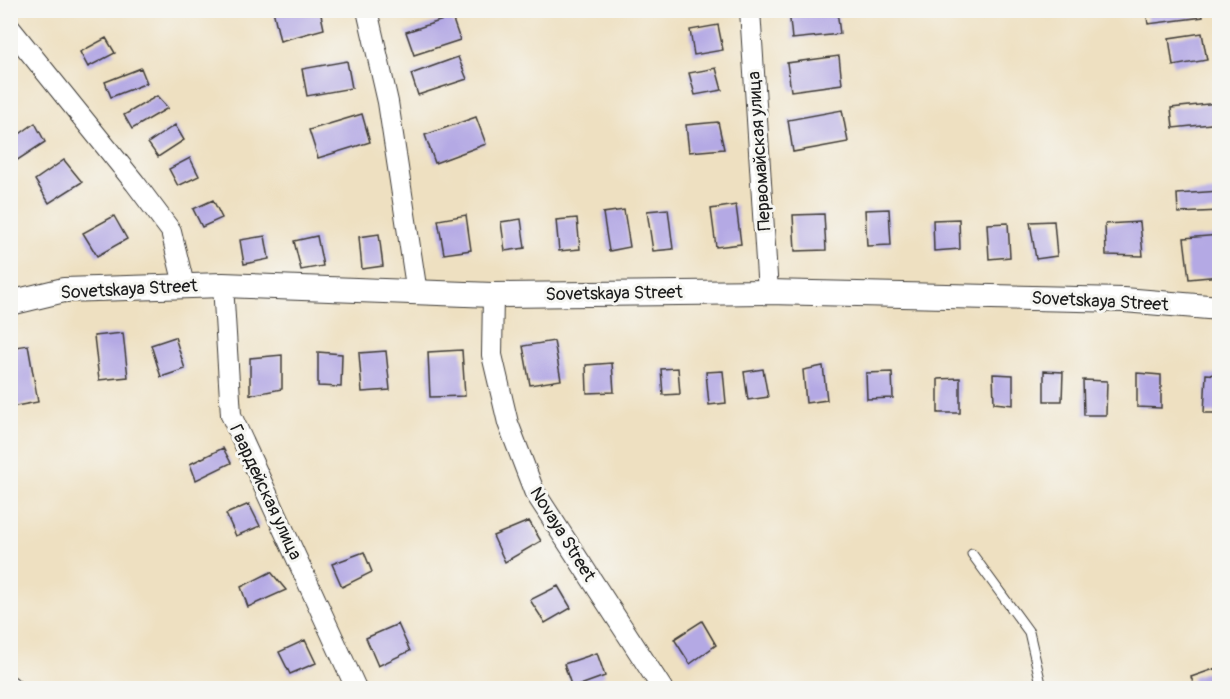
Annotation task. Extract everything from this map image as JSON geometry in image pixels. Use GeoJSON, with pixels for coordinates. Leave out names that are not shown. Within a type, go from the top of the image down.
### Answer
{"type":"FeatureCollection","features":[{"type":"Feature","properties":{"kind":"street"},"geometry":{"type":"LineString","coordinates":[[367,10],[388,102],[417,293]]}},
{"type":"Feature","properties":{"kind":"street","name":"Первомайская улица"},"geometry":{"type":"LineString","coordinates":[[750,10],[768,292]]}},
{"type":"Feature","properties":{"kind":"street"},"geometry":{"type":"LineString","coordinates":[[10,28],[171,231],[184,285]]}},
{"type":"Feature","properties":{"kind":"street","name":"Sovetskaya Street"},"geometry":{"type":"LineString","coordinates":[[10,303],[64,290],[223,285],[493,295],[768,292],[1124,300],[1220,308]]}},
{"type":"Feature","properties":{"kind":"street","name":"Гвардейская улица"},"geometry":{"type":"LineString","coordinates":[[223,285],[231,415],[356,688]]}},
{"type":"Feature","properties":{"kind":"street","name":"Novaya Street"},"geometry":{"type":"LineString","coordinates":[[493,295],[492,355],[508,423],[534,491],[662,688]]}},
{"type":"Feature","properties":{"kind":"lane"},"geometry":{"type":"LineString","coordinates":[[972,554],[1029,632],[1042,688]]}},
{"type":"Feature","properties":{"kind":"building"},"geometry":{"type":"Polygon","coordinates":[[[273,10],[320,10],[324,29],[280,41],[273,10]]]}},
{"type":"Feature","properties":{"kind":"building"},"geometry":{"type":"Polygon","coordinates":[[[789,10],[837,10],[840,34],[792,39],[789,10]]]}},
{"type":"Feature","properties":{"kind":"building"},"geometry":{"type":"Polygon","coordinates":[[[1146,10],[1202,10],[1203,17],[1148,24],[1146,10]]]}},
{"type":"Feature","properties":{"kind":"building"},"geometry":{"type":"Polygon","coordinates":[[[452,17],[460,40],[414,55],[406,32],[452,17]]]}},
{"type":"Feature","properties":{"kind":"building"},"geometry":{"type":"Polygon","coordinates":[[[718,25],[723,50],[694,55],[690,30],[718,25]]]}},
{"type":"Feature","properties":{"kind":"building"},"geometry":{"type":"Polygon","coordinates":[[[1202,33],[1207,60],[1173,66],[1169,38],[1202,33]]]}},
{"type":"Feature","properties":{"kind":"building"},"geometry":{"type":"Polygon","coordinates":[[[106,38],[115,53],[88,67],[80,52],[106,38]]]}},
{"type":"Feature","properties":{"kind":"building"},"geometry":{"type":"Polygon","coordinates":[[[839,56],[842,84],[791,91],[787,63],[839,56]]]}},
{"type":"Feature","properties":{"kind":"building"},"geometry":{"type":"Polygon","coordinates":[[[458,57],[467,79],[418,95],[411,74],[458,57]]]}},
{"type":"Feature","properties":{"kind":"building"},"geometry":{"type":"Polygon","coordinates":[[[347,61],[352,88],[307,96],[302,69],[347,61]]]}},
{"type":"Feature","properties":{"kind":"building"},"geometry":{"type":"Polygon","coordinates":[[[141,68],[147,83],[111,97],[105,82],[141,68]]]}},
{"type":"Feature","properties":{"kind":"building"},"geometry":{"type":"Polygon","coordinates":[[[716,68],[722,90],[695,95],[689,73],[716,68]]]}},
{"type":"Feature","properties":{"kind":"building"},"geometry":{"type":"Polygon","coordinates":[[[157,96],[168,108],[132,129],[124,115],[157,96]]]}},
{"type":"Feature","properties":{"kind":"building"},"geometry":{"type":"Polygon","coordinates":[[[1217,103],[1220,123],[1173,128],[1171,108],[1217,103]]]}},
{"type":"Feature","properties":{"kind":"building"},"geometry":{"type":"Polygon","coordinates":[[[842,110],[848,142],[793,152],[788,120],[842,110]]]}},
{"type":"Feature","properties":{"kind":"building"},"geometry":{"type":"Polygon","coordinates":[[[362,114],[370,142],[318,158],[309,130],[362,114]]]}},
{"type":"Feature","properties":{"kind":"building"},"geometry":{"type":"Polygon","coordinates":[[[476,117],[486,144],[435,163],[425,135],[476,117]]]}},
{"type":"Feature","properties":{"kind":"building"},"geometry":{"type":"Polygon","coordinates":[[[718,122],[724,149],[689,152],[686,125],[718,122]]]}},
{"type":"Feature","properties":{"kind":"building"},"geometry":{"type":"Polygon","coordinates":[[[35,123],[45,142],[16,161],[10,152],[10,141],[35,123]]]}},
{"type":"Feature","properties":{"kind":"building"},"geometry":{"type":"Polygon","coordinates":[[[175,125],[184,140],[158,157],[148,143],[175,125]]]}},
{"type":"Feature","properties":{"kind":"building"},"geometry":{"type":"Polygon","coordinates":[[[190,158],[199,176],[178,186],[169,169],[190,158]]]}},
{"type":"Feature","properties":{"kind":"building"},"geometry":{"type":"Polygon","coordinates":[[[64,160],[82,182],[49,203],[35,180],[64,160]]]}},
{"type":"Feature","properties":{"kind":"building"},"geometry":{"type":"Polygon","coordinates":[[[1220,191],[1220,211],[1178,213],[1177,194],[1220,191]]]}},
{"type":"Feature","properties":{"kind":"building"},"geometry":{"type":"Polygon","coordinates":[[[213,200],[222,218],[202,227],[193,209],[213,200]]]}},
{"type":"Feature","properties":{"kind":"building"},"geometry":{"type":"Polygon","coordinates":[[[736,205],[741,244],[716,247],[711,209],[736,205]]]}},
{"type":"Feature","properties":{"kind":"building"},"geometry":{"type":"Polygon","coordinates":[[[668,209],[673,249],[653,251],[647,211],[668,209]]]}},
{"type":"Feature","properties":{"kind":"building"},"geometry":{"type":"Polygon","coordinates":[[[889,209],[891,245],[867,246],[865,210],[889,209]]]}},
{"type":"Feature","properties":{"kind":"building"},"geometry":{"type":"Polygon","coordinates":[[[624,210],[630,247],[609,251],[603,213],[624,210]]]}},
{"type":"Feature","properties":{"kind":"building"},"geometry":{"type":"Polygon","coordinates":[[[824,214],[826,250],[795,251],[793,215],[824,214]]]}},
{"type":"Feature","properties":{"kind":"building"},"geometry":{"type":"Polygon","coordinates":[[[466,215],[471,250],[444,254],[438,220],[466,215]]]}},
{"type":"Feature","properties":{"kind":"building"},"geometry":{"type":"Polygon","coordinates":[[[114,216],[127,239],[97,256],[83,233],[114,216]]]}},
{"type":"Feature","properties":{"kind":"building"},"geometry":{"type":"Polygon","coordinates":[[[577,218],[580,249],[559,251],[556,220],[577,218]]]}},
{"type":"Feature","properties":{"kind":"building"},"geometry":{"type":"Polygon","coordinates":[[[521,219],[525,248],[505,251],[501,222],[521,219]]]}},
{"type":"Feature","properties":{"kind":"building"},"geometry":{"type":"Polygon","coordinates":[[[959,219],[960,249],[934,251],[933,220],[959,219]]]}},
{"type":"Feature","properties":{"kind":"building"},"geometry":{"type":"Polygon","coordinates":[[[1054,221],[1057,256],[1036,259],[1030,222],[1054,221]]]}},
{"type":"Feature","properties":{"kind":"building"},"geometry":{"type":"Polygon","coordinates":[[[1140,222],[1143,256],[1106,255],[1105,224],[1140,222]]]}},
{"type":"Feature","properties":{"kind":"building"},"geometry":{"type":"Polygon","coordinates":[[[1008,223],[1010,257],[989,259],[987,224],[1008,223]]]}},
{"type":"Feature","properties":{"kind":"building"},"geometry":{"type":"Polygon","coordinates":[[[379,234],[383,266],[362,269],[359,237],[379,234]]]}},
{"type":"Feature","properties":{"kind":"building"},"geometry":{"type":"Polygon","coordinates":[[[1220,235],[1220,276],[1189,279],[1184,238],[1220,235]]]}},
{"type":"Feature","properties":{"kind":"building"},"geometry":{"type":"Polygon","coordinates":[[[265,236],[269,259],[244,264],[240,240],[265,236]]]}},
{"type":"Feature","properties":{"kind":"building"},"geometry":{"type":"Polygon","coordinates":[[[317,236],[323,266],[301,270],[294,241],[317,236]]]}},
{"type":"Feature","properties":{"kind":"building"},"geometry":{"type":"Polygon","coordinates":[[[123,333],[128,377],[99,380],[94,336],[123,333]]]}},
{"type":"Feature","properties":{"kind":"building"},"geometry":{"type":"Polygon","coordinates":[[[175,337],[185,369],[161,377],[151,345],[175,337]]]}},
{"type":"Feature","properties":{"kind":"building"},"geometry":{"type":"Polygon","coordinates":[[[554,341],[561,380],[530,385],[523,346],[554,341]]]}},
{"type":"Feature","properties":{"kind":"building"},"geometry":{"type":"Polygon","coordinates":[[[28,345],[38,402],[10,407],[10,348],[28,345]]]}},
{"type":"Feature","properties":{"kind":"building"},"geometry":{"type":"Polygon","coordinates":[[[462,350],[465,396],[430,397],[428,352],[462,350]]]}},
{"type":"Feature","properties":{"kind":"building"},"geometry":{"type":"Polygon","coordinates":[[[386,351],[390,390],[362,392],[359,353],[386,351]]]}},
{"type":"Feature","properties":{"kind":"building"},"geometry":{"type":"Polygon","coordinates":[[[318,352],[342,354],[341,387],[318,386],[318,352]]]}},
{"type":"Feature","properties":{"kind":"building"},"geometry":{"type":"Polygon","coordinates":[[[282,355],[282,389],[250,395],[250,358],[282,355]]]}},
{"type":"Feature","properties":{"kind":"building"},"geometry":{"type":"Polygon","coordinates":[[[612,363],[614,392],[587,393],[586,365],[612,363]]]}},
{"type":"Feature","properties":{"kind":"building"},"geometry":{"type":"Polygon","coordinates":[[[823,366],[827,400],[806,403],[803,370],[823,366]]]}},
{"type":"Feature","properties":{"kind":"building"},"geometry":{"type":"Polygon","coordinates":[[[678,368],[680,394],[663,395],[661,369],[678,368]]]}},
{"type":"Feature","properties":{"kind":"building"},"geometry":{"type":"Polygon","coordinates":[[[763,369],[768,397],[748,400],[744,372],[763,369]]]}},
{"type":"Feature","properties":{"kind":"building"},"geometry":{"type":"Polygon","coordinates":[[[723,371],[726,403],[709,405],[706,372],[723,371]]]}},
{"type":"Feature","properties":{"kind":"building"},"geometry":{"type":"Polygon","coordinates":[[[1044,371],[1063,372],[1062,401],[1044,401],[1044,371]]]}},
{"type":"Feature","properties":{"kind":"building"},"geometry":{"type":"Polygon","coordinates":[[[892,372],[893,398],[867,399],[866,373],[892,372]]]}},
{"type":"Feature","properties":{"kind":"building"},"geometry":{"type":"Polygon","coordinates":[[[1137,373],[1161,375],[1161,408],[1137,407],[1137,373]]]}},
{"type":"Feature","properties":{"kind":"building"},"geometry":{"type":"Polygon","coordinates":[[[993,374],[1013,375],[1013,405],[994,403],[993,374]]]}},
{"type":"Feature","properties":{"kind":"building"},"geometry":{"type":"Polygon","coordinates":[[[1206,374],[1220,375],[1220,413],[1204,413],[1206,374]]]}},
{"type":"Feature","properties":{"kind":"building"},"geometry":{"type":"Polygon","coordinates":[[[960,378],[960,413],[938,413],[938,379],[960,378]]]}},
{"type":"Feature","properties":{"kind":"building"},"geometry":{"type":"Polygon","coordinates":[[[1083,380],[1107,381],[1106,415],[1084,415],[1083,380]]]}},
{"type":"Feature","properties":{"kind":"building"},"geometry":{"type":"Polygon","coordinates":[[[223,448],[231,463],[196,480],[190,464],[223,448]]]}},
{"type":"Feature","properties":{"kind":"building"},"geometry":{"type":"Polygon","coordinates":[[[249,504],[260,526],[236,536],[226,514],[249,504]]]}},
{"type":"Feature","properties":{"kind":"building"},"geometry":{"type":"Polygon","coordinates":[[[529,521],[541,541],[505,562],[493,536],[529,521]]]}},
{"type":"Feature","properties":{"kind":"building"},"geometry":{"type":"Polygon","coordinates":[[[364,552],[372,572],[342,587],[332,564],[364,552]]]}},
{"type":"Feature","properties":{"kind":"building"},"geometry":{"type":"Polygon","coordinates":[[[271,572],[286,590],[248,607],[241,587],[271,572]]]}},
{"type":"Feature","properties":{"kind":"building"},"geometry":{"type":"Polygon","coordinates":[[[558,586],[571,608],[545,623],[530,600],[558,586]]]}},
{"type":"Feature","properties":{"kind":"building"},"geometry":{"type":"Polygon","coordinates":[[[702,621],[716,645],[690,664],[674,639],[702,621]]]}},
{"type":"Feature","properties":{"kind":"building"},"geometry":{"type":"Polygon","coordinates":[[[398,624],[410,651],[378,666],[366,638],[398,624]]]}},
{"type":"Feature","properties":{"kind":"building"},"geometry":{"type":"Polygon","coordinates":[[[305,640],[316,663],[290,674],[279,652],[305,640]]]}},
{"type":"Feature","properties":{"kind":"building"},"geometry":{"type":"Polygon","coordinates":[[[597,653],[605,676],[572,688],[564,664],[597,653]]]}},
{"type":"Feature","properties":{"kind":"building"},"geometry":{"type":"Polygon","coordinates":[[[1217,668],[1220,675],[1220,688],[1195,688],[1191,677],[1217,668]]]}}]}
